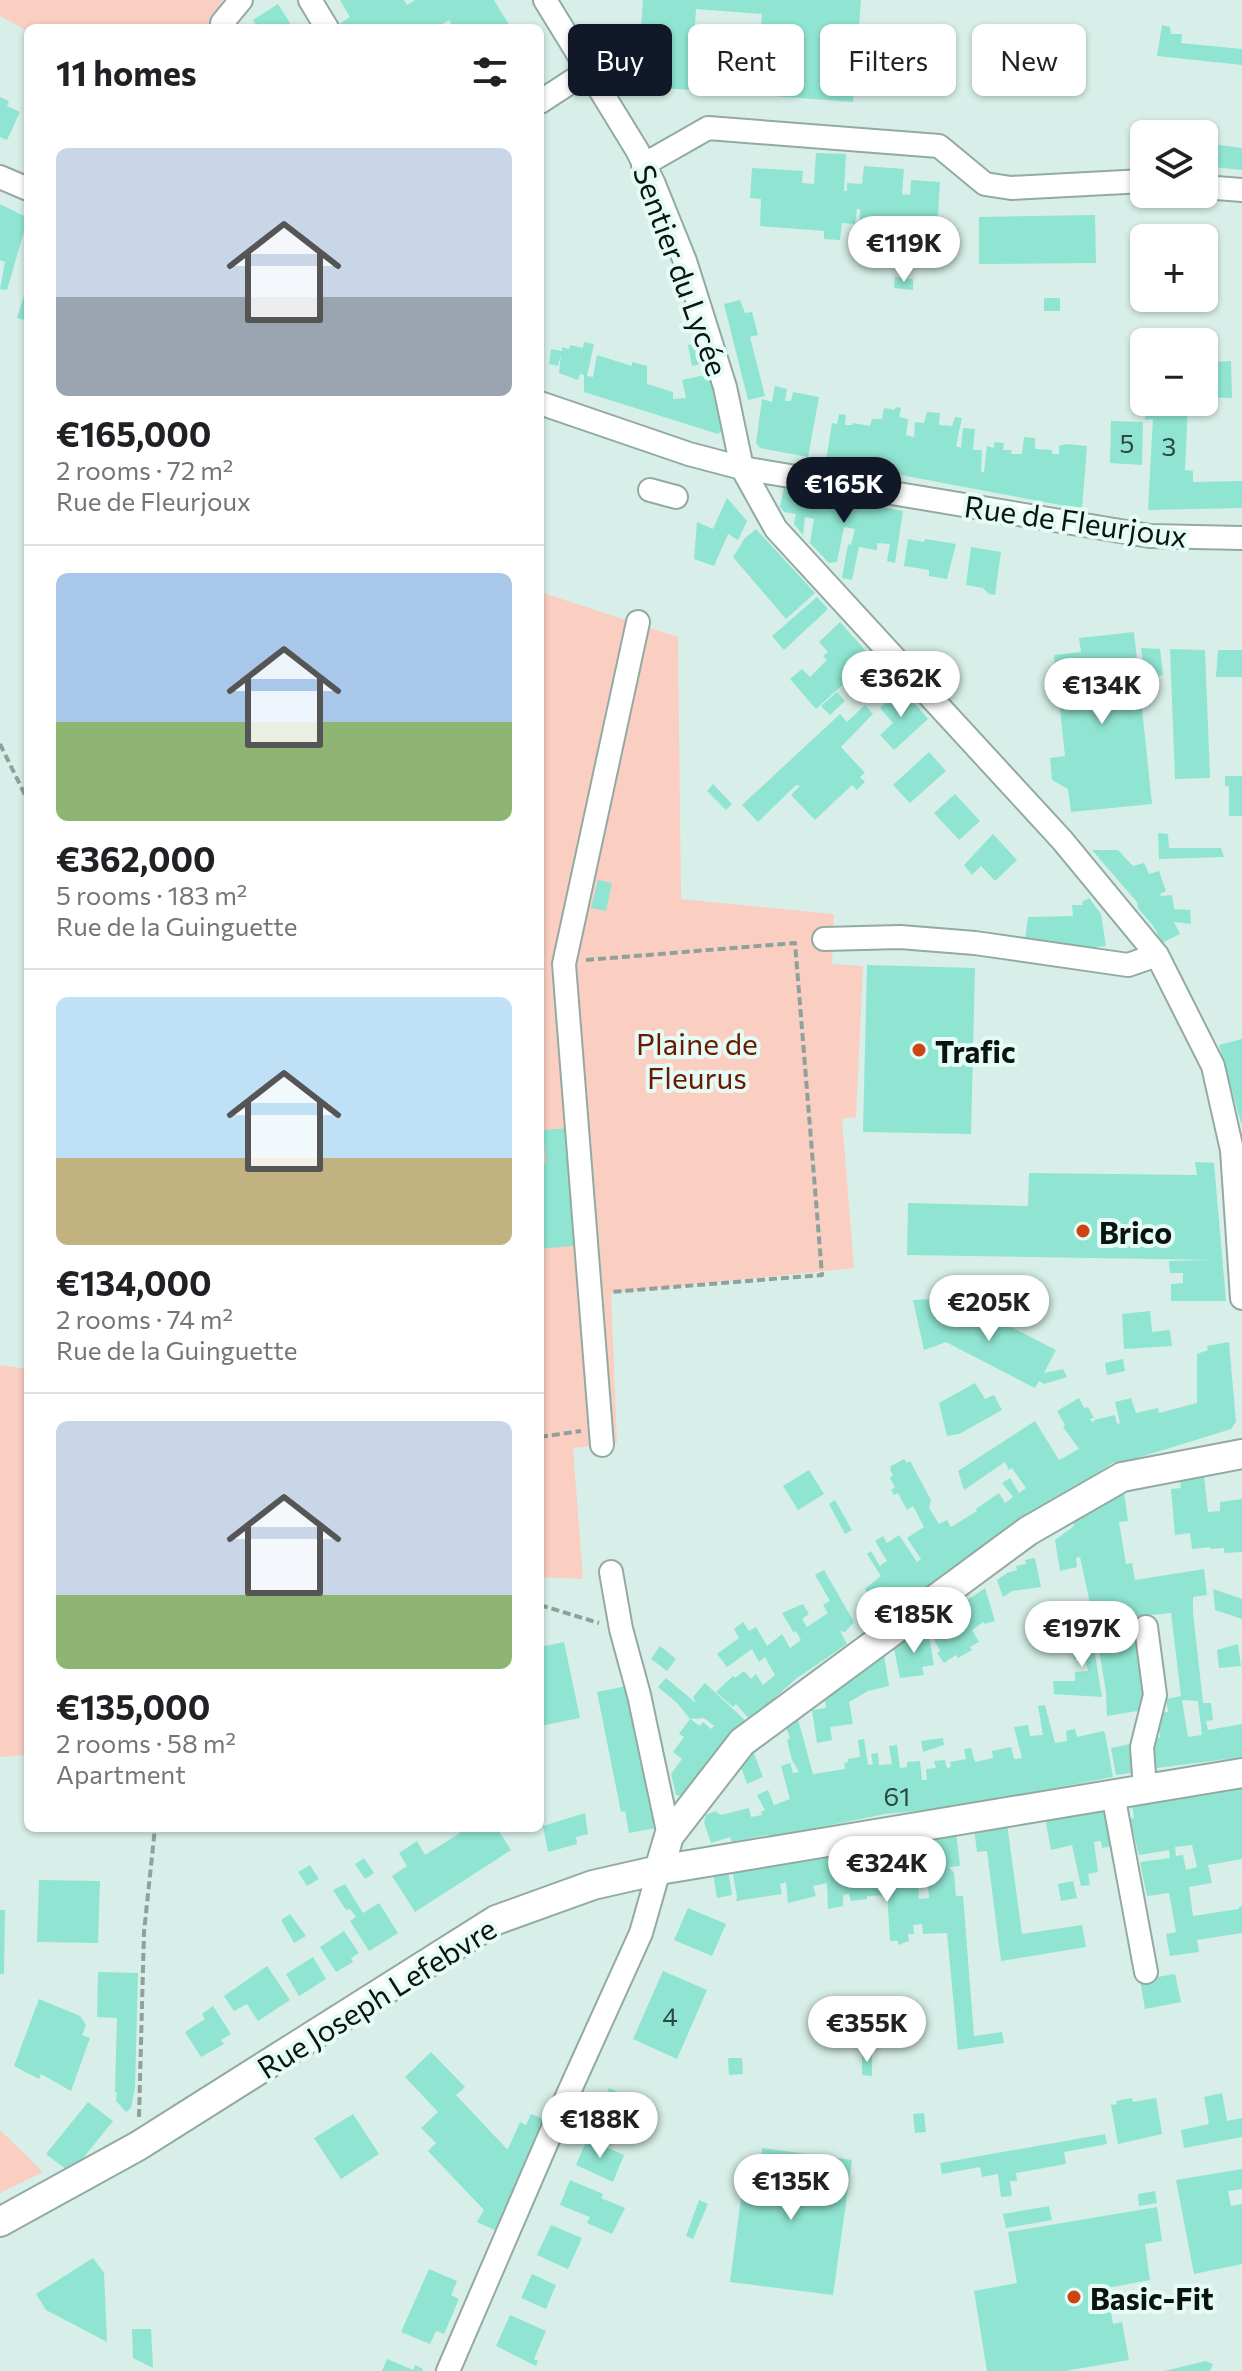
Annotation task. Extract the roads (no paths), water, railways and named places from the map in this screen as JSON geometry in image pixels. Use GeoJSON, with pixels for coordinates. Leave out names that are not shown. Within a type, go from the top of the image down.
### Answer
{"type":"FeatureCollection","features":[{"type":"Feature","properties":{"kind":"main road"},"geometry":{"type":"LineString","coordinates":[[659,1870],[669,1836],[742,1742],[1028,1531],[1122,1477],[1242,1454]]}},
{"type":"Feature","properties":{"kind":"main road","name":"Rue Joseph Lefebvre"},"geometry":{"type":"LineString","coordinates":[[0,2222],[138,2146],[496,1920],[593,1885],[659,1870],[1242,1773]]}},
{"type":"Feature","properties":{"kind":"street"},"geometry":{"type":"LineString","coordinates":[[222,24],[241,0]]}},
{"type":"Feature","properties":{"kind":"street"},"geometry":{"type":"LineString","coordinates":[[310,0],[325,24]]}},
{"type":"Feature","properties":{"kind":"street","name":"Sentier du Lycée"},"geometry":{"type":"LineString","coordinates":[[545,0],[568,37]]}},
{"type":"Feature","properties":{"kind":"street"},"geometry":{"type":"LineString","coordinates":[[544,99],[568,84]]}},
{"type":"Feature","properties":{"kind":"street","name":"Sentier du Lycée"},"geometry":{"type":"LineString","coordinates":[[604,96],[643,165],[685,261],[725,387],[742,468],[776,529],[1062,840],[1157,955],[1213,1066],[1232,1150],[1242,1298]]}},
{"type":"Feature","properties":{"kind":"street"},"geometry":{"type":"LineString","coordinates":[[643,165],[708,128],[939,146],[985,184],[1011,188],[1130,182]]}},
{"type":"Feature","properties":{"kind":"street"},"geometry":{"type":"LineString","coordinates":[[0,177],[24,187]]}},
{"type":"Feature","properties":{"kind":"street"},"geometry":{"type":"LineString","coordinates":[[1218,188],[1242,190]]}},
{"type":"Feature","properties":{"kind":"street","name":"Rue de Fleurjoux"},"geometry":{"type":"LineString","coordinates":[[544,404],[689,454],[742,468],[1150,536],[1242,538]]}},
{"type":"Feature","properties":{"kind":"street"},"geometry":{"type":"LineString","coordinates":[[650,490],[676,497]]}},
{"type":"Feature","properties":{"kind":"street"},"geometry":{"type":"LineString","coordinates":[[602,1436],[564,964],[638,622]]}},
{"type":"Feature","properties":{"kind":"street"},"geometry":{"type":"LineString","coordinates":[[824,939],[900,937],[975,943],[1128,965],[1157,955]]}},
{"type":"Feature","properties":{"kind":"street"},"geometry":{"type":"LineString","coordinates":[[611,1572],[621,1629],[639,1695],[669,1836]]}},
{"type":"Feature","properties":{"kind":"street"},"geometry":{"type":"LineString","coordinates":[[1145,1789],[1142,1747],[1155,1695],[1146,1627]]}},
{"type":"Feature","properties":{"kind":"street"},"geometry":{"type":"LineString","coordinates":[[1113,1794],[1146,1972]]}},
{"type":"Feature","properties":{"kind":"street"},"geometry":{"type":"LineString","coordinates":[[448,2371],[641,1933],[659,1870]]}},
{"type":"Feature","properties":{"kind":"place","name":"Trafic"},"geometry":{"type":"Point","coordinates":[919,1050]}},
{"type":"Feature","properties":{"kind":"place","name":"Brico"},"geometry":{"type":"Point","coordinates":[1083,1231]}},
{"type":"Feature","properties":{"kind":"place","name":"Basic-Fit"},"geometry":{"type":"Point","coordinates":[1074,2297]}},
{"type":"Feature","properties":{"kind":"park label","name":"Plaine de Fleurus"},"geometry":{"type":"Point","coordinates":[697,1059]}}]}
